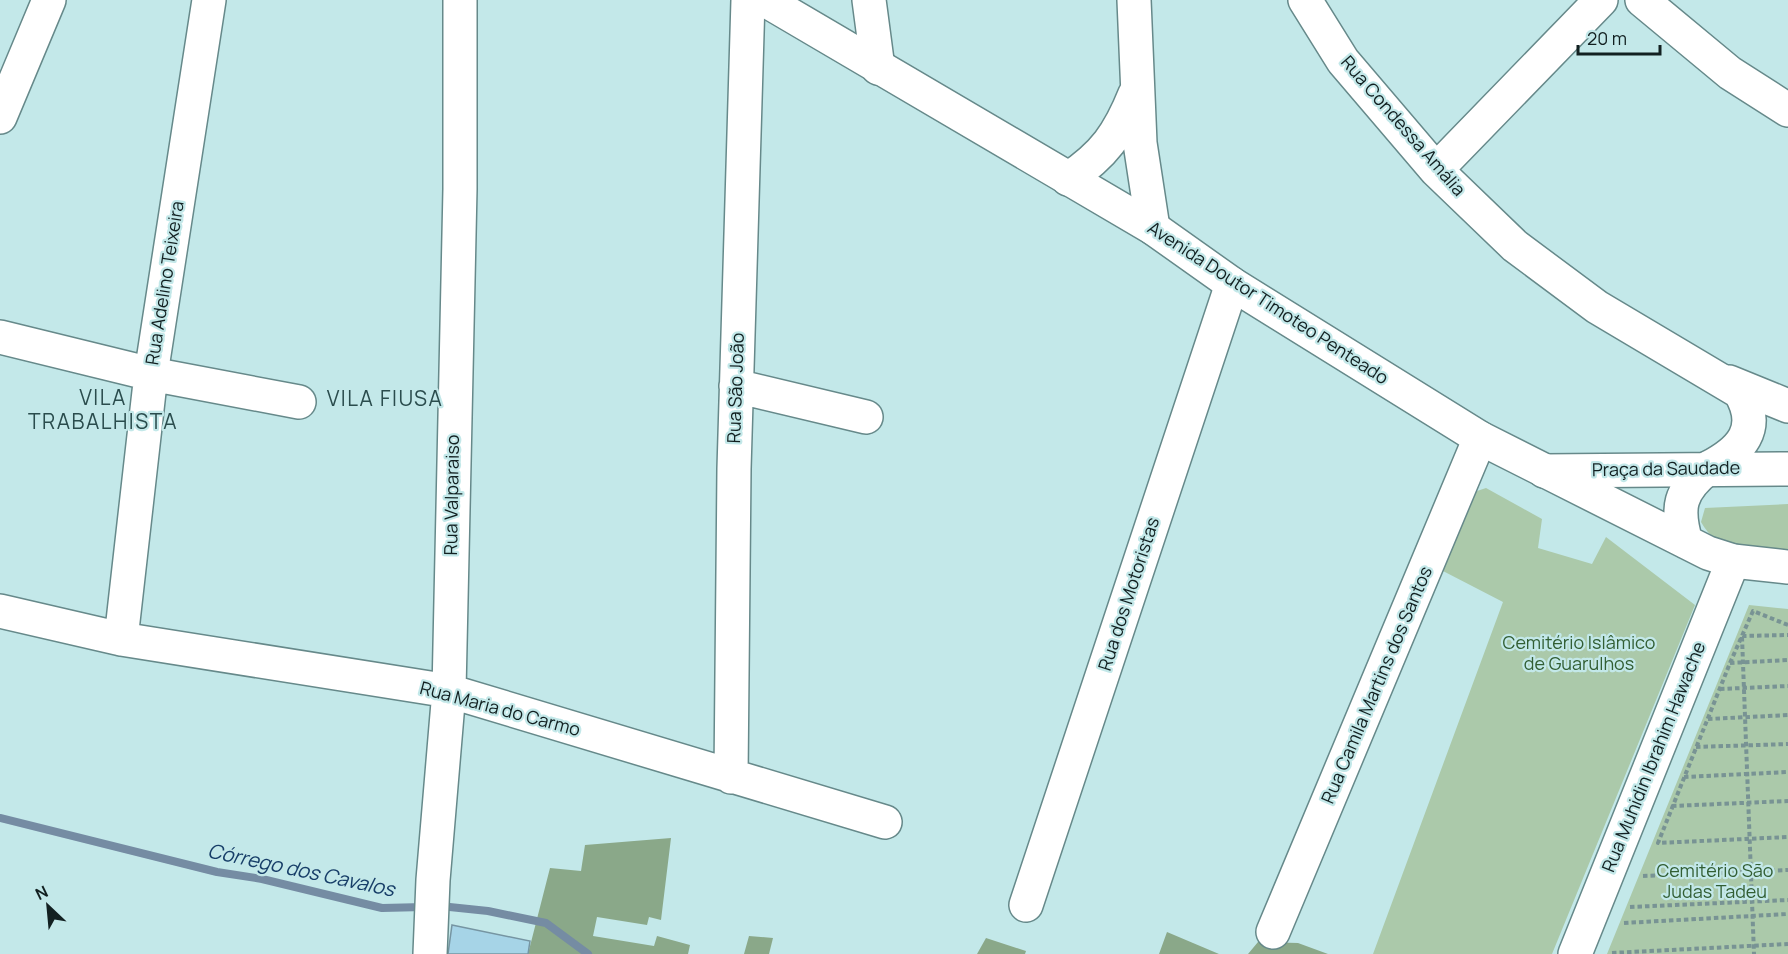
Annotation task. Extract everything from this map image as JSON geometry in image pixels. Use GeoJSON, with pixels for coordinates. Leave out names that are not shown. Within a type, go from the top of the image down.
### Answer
{"type":"FeatureCollection","features":[{"type":"Feature","properties":{"kind":"street"},"geometry":{"type":"LineString","coordinates":[[0,117],[49,0]]}},
{"type":"Feature","properties":{"kind":"street","name":"Rua Adelino Teixeira"},"geometry":{"type":"LineString","coordinates":[[121,639],[151,374],[209,0]]}},
{"type":"Feature","properties":{"kind":"street","name":"Rua Valparaiso"},"geometry":{"type":"LineString","coordinates":[[431,940],[449,691],[459,189],[460,0]]}},
{"type":"Feature","properties":{"kind":"street","name":"Rua São João"},"geometry":{"type":"LineString","coordinates":[[731,777],[736,386],[747,0]]}},
{"type":"Feature","properties":{"kind":"street","name":"Avenida Doutor Timoteo Penteado"},"geometry":{"type":"LineString","coordinates":[[765,0],[1153,228],[1232,284],[1480,438],[1686,542],[1733,561],[1788,567]]}},
{"type":"Feature","properties":{"kind":"street"},"geometry":{"type":"LineString","coordinates":[[869,0],[878,68]]}},
{"type":"Feature","properties":{"kind":"street"},"geometry":{"type":"LineString","coordinates":[[1134,0],[1136,92],[1141,152],[1153,228]]}},
{"type":"Feature","properties":{"kind":"street","name":"Rua Condessa Amália"},"geometry":{"type":"LineString","coordinates":[[1305,0],[1343,61],[1436,170],[1515,246],[1597,307],[1740,392],[1750,419],[1749,429],[1734,451],[1693,480],[1682,499],[1681,525],[1686,542]]}},
{"type":"Feature","properties":{"kind":"street"},"geometry":{"type":"LineString","coordinates":[[1436,170],[1601,0]]}},
{"type":"Feature","properties":{"kind":"street"},"geometry":{"type":"LineString","coordinates":[[1642,0],[1730,73],[1788,110]]}},
{"type":"Feature","properties":{"kind":"street"},"geometry":{"type":"LineString","coordinates":[[1068,179],[1100,156],[1114,138],[1136,92]]}},
{"type":"Feature","properties":{"kind":"street","name":"Rua dos Motoristas"},"geometry":{"type":"LineString","coordinates":[[1026,904],[1232,284]]}},
{"type":"Feature","properties":{"kind":"street"},"geometry":{"type":"LineString","coordinates":[[0,337],[151,374],[299,402]]}},
{"type":"Feature","properties":{"kind":"street","name":"Rua Condessa Amália"},"geometry":{"type":"LineString","coordinates":[[1723,380],[1788,406]]}},
{"type":"Feature","properties":{"kind":"street"},"geometry":{"type":"LineString","coordinates":[[736,386],[866,417]]}},
{"type":"Feature","properties":{"kind":"street","name":"Rua Camila Martins dos Santos"},"geometry":{"type":"LineString","coordinates":[[1273,932],[1480,438]]}},
{"type":"Feature","properties":{"kind":"street","name":"Praça da Saudade"},"geometry":{"type":"LineString","coordinates":[[1544,471],[1788,469]]}},
{"type":"Feature","properties":{"kind":"street","name":"Rua Muhidin Ibrahim Hawache"},"geometry":{"type":"LineString","coordinates":[[1575,954],[1733,561]]}},
{"type":"Feature","properties":{"kind":"street","name":"Rua Maria do Carmo"},"geometry":{"type":"LineString","coordinates":[[0,611],[121,639],[449,691],[885,822]]}},
{"type":"Feature","properties":{"kind":"path"},"geometry":{"type":"LineString","coordinates":[[1788,625],[1753,611],[1719,689],[1658,843],[1788,837]]}},
{"type":"Feature","properties":{"kind":"path"},"geometry":{"type":"LineString","coordinates":[[1742,636],[1788,635]]}},
{"type":"Feature","properties":{"kind":"path"},"geometry":{"type":"LineString","coordinates":[[1742,636],[1754,954]]}},
{"type":"Feature","properties":{"kind":"path"},"geometry":{"type":"LineString","coordinates":[[1730,663],[1788,660]]}},
{"type":"Feature","properties":{"kind":"path"},"geometry":{"type":"LineString","coordinates":[[1719,689],[1788,686]]}},
{"type":"Feature","properties":{"kind":"path"},"geometry":{"type":"LineString","coordinates":[[1707,719],[1788,715]]}},
{"type":"Feature","properties":{"kind":"path"},"geometry":{"type":"LineString","coordinates":[[1696,747],[1788,744]]}},
{"type":"Feature","properties":{"kind":"path"},"geometry":{"type":"LineString","coordinates":[[1684,777],[1788,772]]}},
{"type":"Feature","properties":{"kind":"path"},"geometry":{"type":"LineString","coordinates":[[1672,806],[1788,801]]}},
{"type":"Feature","properties":{"kind":"path"},"geometry":{"type":"LineString","coordinates":[[1644,876],[1788,870]]}},
{"type":"Feature","properties":{"kind":"path"},"geometry":{"type":"LineString","coordinates":[[1630,907],[1788,900]]}},
{"type":"Feature","properties":{"kind":"path"},"geometry":{"type":"LineString","coordinates":[[1624,922],[1788,914]]}},
{"type":"Feature","properties":{"kind":"path"},"geometry":{"type":"LineString","coordinates":[[1612,953],[1788,944]]}},
{"type":"Feature","properties":{"kind":"green space","name":"Cemitério Islâmico de Guarulhos"},"geometry":{"type":"Polygon","coordinates":[[[1486,488],[1542,519],[1538,548],[1592,564],[1606,537],[1695,605],[1552,954],[1373,954],[1503,602],[1443,571],[1468,494],[1486,488]]]}},
{"type":"Feature","properties":{"kind":"green space"},"geometry":{"type":"Polygon","coordinates":[[[1788,504],[1788,555],[1750,552],[1727,546],[1717,541],[1701,522],[1705,508],[1788,504]]]}},
{"type":"Feature","properties":{"kind":"green space","name":"Cemitério São Judas Tadeu"},"geometry":{"type":"Polygon","coordinates":[[[1749,605],[1788,609],[1788,954],[1607,954],[1749,605]]]}},
{"type":"Feature","properties":{"kind":"green space"},"geometry":{"type":"Polygon","coordinates":[[[671,838],[661,920],[649,917],[647,925],[597,917],[593,936],[654,946],[657,936],[690,945],[688,954],[528,954],[550,868],[581,871],[585,845],[671,838]]]}},
{"type":"Feature","properties":{"kind":"green space"},"geometry":{"type":"Polygon","coordinates":[[[1167,932],[1219,954],[1159,954],[1167,932]]]}},
{"type":"Feature","properties":{"kind":"green space"},"geometry":{"type":"Polygon","coordinates":[[[749,936],[773,938],[769,954],[744,954],[749,936]]]}},
{"type":"Feature","properties":{"kind":"green space"},"geometry":{"type":"Polygon","coordinates":[[[986,938],[1026,951],[1025,954],[977,954],[986,938]]]}},
{"type":"Feature","properties":{"kind":"green space"},"geometry":{"type":"Polygon","coordinates":[[[1258,942],[1298,943],[1328,954],[1248,954],[1258,942]]]}},
{"type":"Feature","properties":{"kind":"building"},"geometry":{"type":"Polygon","coordinates":[[[452,925],[530,941],[528,954],[448,954],[452,925]]]}},
{"type":"Feature","properties":{"kind":"waterway","name":"Córrego dos Cavalos"},"geometry":{"type":"LineString","coordinates":[[0,818],[217,872],[262,879],[382,908],[424,907]]}},
{"type":"Feature","properties":{"kind":"waterway","name":"Córrego dos Cavalos"},"geometry":{"type":"LineString","coordinates":[[440,906],[488,911],[546,923],[588,954]]}},
{"type":"Feature","properties":{"kind":"district","name":"VILA FIUSA"},"geometry":{"type":"Point","coordinates":[385,399]}},
{"type":"Feature","properties":{"kind":"district","name":"VILA TRABALHISTA"},"geometry":{"type":"Point","coordinates":[103,410]}}]}
